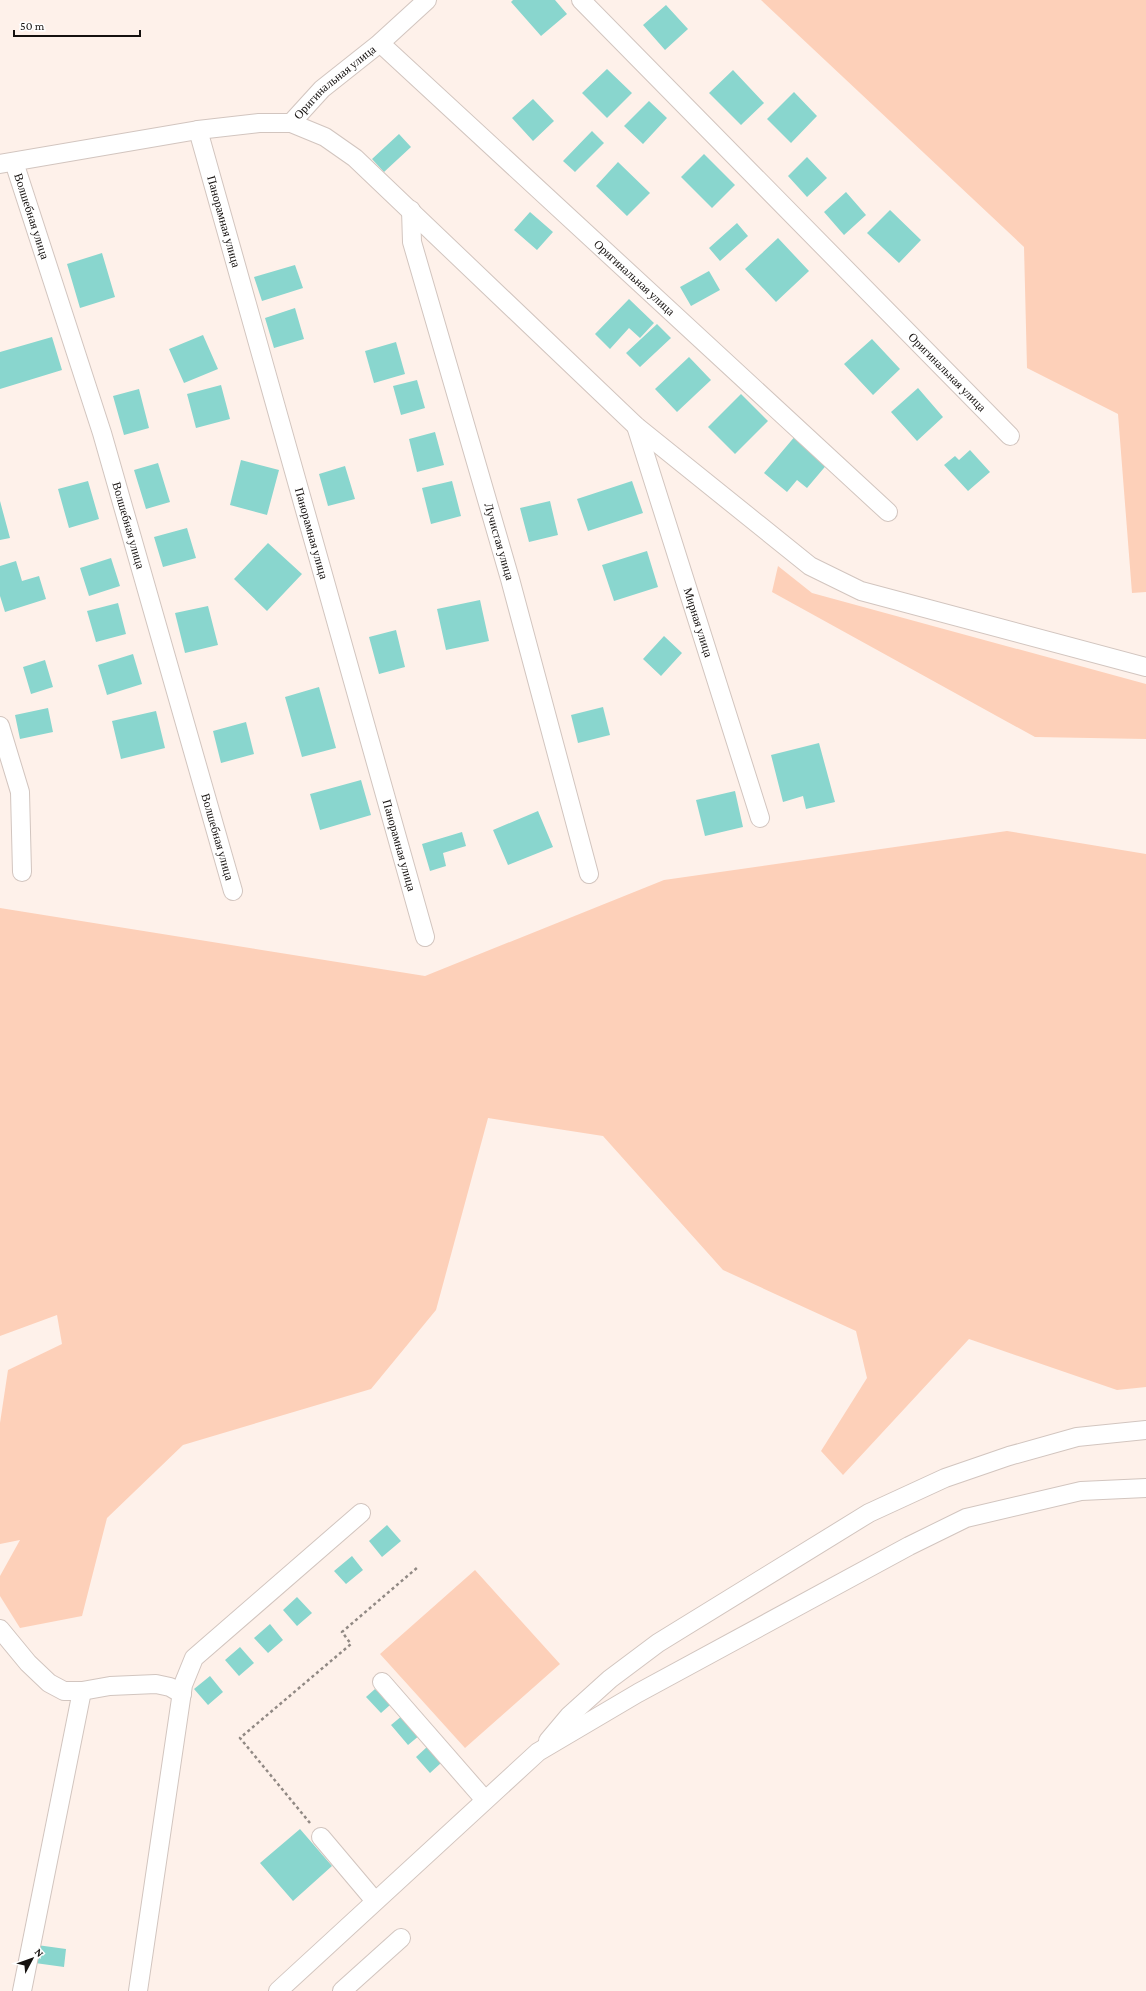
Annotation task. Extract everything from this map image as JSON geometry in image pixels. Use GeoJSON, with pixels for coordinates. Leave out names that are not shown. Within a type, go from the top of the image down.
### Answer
{"type":"FeatureCollection","features":[{"type":"Feature","properties":{"kind":"street","name":"Оригинальная улица"},"geometry":{"type":"LineString","coordinates":[[291,122],[322,89],[380,43],[427,0]]}},
{"type":"Feature","properties":{"kind":"street","name":"Оригинальная улица"},"geometry":{"type":"LineString","coordinates":[[581,0],[1010,436]]}},
{"type":"Feature","properties":{"kind":"street","name":"Оригинальная улица"},"geometry":{"type":"LineString","coordinates":[[380,43],[888,512]]}},
{"type":"Feature","properties":{"kind":"street"},"geometry":{"type":"LineString","coordinates":[[7,163],[198,130],[259,124],[291,122],[325,137],[355,158],[411,210],[636,426],[810,566],[861,591],[1146,667]]}},
{"type":"Feature","properties":{"kind":"street","name":"Панорамная улица"},"geometry":{"type":"LineString","coordinates":[[198,130],[425,937]]}},
{"type":"Feature","properties":{"kind":"street","name":"Волшебная улица"},"geometry":{"type":"LineString","coordinates":[[7,163],[102,433],[233,891]]}},
{"type":"Feature","properties":{"kind":"street","name":"Лучистая улица"},"geometry":{"type":"LineString","coordinates":[[411,210],[412,242],[510,578],[589,874]]}},
{"type":"Feature","properties":{"kind":"street","name":"Мирная улица"},"geometry":{"type":"LineString","coordinates":[[636,426],[760,818]]}},
{"type":"Feature","properties":{"kind":"street"},"geometry":{"type":"LineString","coordinates":[[0,726],[20,792],[22,872]]}},
{"type":"Feature","properties":{"kind":"street"},"geometry":{"type":"LineString","coordinates":[[278,1991],[538,1752],[568,1716],[610,1679],[658,1643],[869,1512],[945,1478],[1009,1456],[1077,1437],[1146,1430]]}},
{"type":"Feature","properties":{"kind":"street"},"geometry":{"type":"LineString","coordinates":[[538,1752],[644,1690],[909,1546],[966,1518],[1081,1491],[1146,1488]]}},
{"type":"Feature","properties":{"kind":"street"},"geometry":{"type":"LineString","coordinates":[[138,1991],[183,1685],[194,1658],[361,1513]]}},
{"type":"Feature","properties":{"kind":"street"},"geometry":{"type":"LineString","coordinates":[[0,1629],[28,1663],[49,1683],[64,1691],[82,1691],[110,1686],[156,1684],[170,1687],[182,1694]]}},
{"type":"Feature","properties":{"kind":"street"},"geometry":{"type":"LineString","coordinates":[[382,1682],[485,1800]]}},
{"type":"Feature","properties":{"kind":"street"},"geometry":{"type":"LineString","coordinates":[[22,1991],[82,1691]]}},
{"type":"Feature","properties":{"kind":"street"},"geometry":{"type":"LineString","coordinates":[[322,1837],[375,1902]]}},
{"type":"Feature","properties":{"kind":"street"},"geometry":{"type":"LineString","coordinates":[[342,1991],[401,1938]]}},
{"type":"Feature","properties":{"kind":"path"},"geometry":{"type":"LineString","coordinates":[[322,1837],[240,1738],[351,1644],[342,1632],[418,1567]]}},
{"type":"Feature","properties":{"kind":"shaded area"},"geometry":{"type":"Polygon","coordinates":[[[761,0],[1146,0],[1146,592],[1132,593],[1118,414],[1027,368],[1024,247],[761,0]]]}},
{"type":"Feature","properties":{"kind":"shaded area"},"geometry":{"type":"Polygon","coordinates":[[[778,566],[812,593],[1146,684],[1146,739],[1035,737],[772,592],[778,566]]]}},
{"type":"Feature","properties":{"kind":"shaded area"},"geometry":{"type":"Polygon","coordinates":[[[1007,831],[1146,854],[1146,1387],[1117,1390],[969,1339],[843,1475],[821,1451],[867,1378],[856,1331],[723,1270],[603,1136],[488,1118],[436,1310],[371,1389],[183,1445],[107,1518],[82,1616],[20,1628],[0,1596],[0,1576],[20,1540],[0,1544],[0,1423],[8,1370],[62,1344],[57,1315],[0,1336],[0,908],[425,976],[664,880],[1007,831]]]}},
{"type":"Feature","properties":{"kind":"shaded area"},"geometry":{"type":"Polygon","coordinates":[[[475,1570],[560,1664],[465,1748],[380,1654],[475,1570]]]}},
{"type":"Feature","properties":{"kind":"building"},"geometry":{"type":"Polygon","coordinates":[[[513,0],[555,0],[567,14],[541,36],[511,2],[513,0]]]}},
{"type":"Feature","properties":{"kind":"building"},"geometry":{"type":"Polygon","coordinates":[[[666,5],[688,29],[665,50],[643,25],[666,5]]]}},
{"type":"Feature","properties":{"kind":"building"},"geometry":{"type":"Polygon","coordinates":[[[607,69],[632,93],[607,118],[582,93],[607,69]]]}},
{"type":"Feature","properties":{"kind":"building"},"geometry":{"type":"Polygon","coordinates":[[[733,70],[764,103],[741,125],[709,93],[733,70]]]}},
{"type":"Feature","properties":{"kind":"building"},"geometry":{"type":"Polygon","coordinates":[[[794,92],[817,116],[791,143],[767,119],[794,92]]]}},
{"type":"Feature","properties":{"kind":"building"},"geometry":{"type":"Polygon","coordinates":[[[533,99],[554,121],[533,141],[512,118],[533,99]]]}},
{"type":"Feature","properties":{"kind":"building"},"geometry":{"type":"Polygon","coordinates":[[[649,101],[667,118],[643,144],[624,126],[649,101]]]}},
{"type":"Feature","properties":{"kind":"building"},"geometry":{"type":"Polygon","coordinates":[[[592,131],[604,143],[575,172],[563,161],[592,131]]]}},
{"type":"Feature","properties":{"kind":"building"},"geometry":{"type":"Polygon","coordinates":[[[399,134],[411,147],[384,172],[372,159],[399,134]]]}},
{"type":"Feature","properties":{"kind":"building"},"geometry":{"type":"Polygon","coordinates":[[[704,154],[735,185],[712,208],[681,177],[704,154]]]}},
{"type":"Feature","properties":{"kind":"building"},"geometry":{"type":"Polygon","coordinates":[[[807,157],[827,178],[807,197],[788,176],[807,157]]]}},
{"type":"Feature","properties":{"kind":"building"},"geometry":{"type":"Polygon","coordinates":[[[618,162],[650,193],[627,216],[596,186],[618,162]]]}},
{"type":"Feature","properties":{"kind":"building"},"geometry":{"type":"Polygon","coordinates":[[[846,192],[866,215],[844,235],[824,212],[846,192]]]}},
{"type":"Feature","properties":{"kind":"building"},"geometry":{"type":"Polygon","coordinates":[[[890,210],[921,240],[899,263],[867,233],[890,210]]]}},
{"type":"Feature","properties":{"kind":"building"},"geometry":{"type":"Polygon","coordinates":[[[530,212],[553,232],[537,250],[514,230],[530,212]]]}},
{"type":"Feature","properties":{"kind":"building"},"geometry":{"type":"Polygon","coordinates":[[[737,223],[748,236],[720,261],[709,248],[737,223]]]}},
{"type":"Feature","properties":{"kind":"building"},"geometry":{"type":"Polygon","coordinates":[[[778,238],[809,271],[776,302],[745,269],[778,238]]]}},
{"type":"Feature","properties":{"kind":"building"},"geometry":{"type":"Polygon","coordinates":[[[102,253],[115,297],[80,308],[67,264],[102,253]]]}},
{"type":"Feature","properties":{"kind":"building"},"geometry":{"type":"Polygon","coordinates":[[[295,265],[303,288],[262,301],[254,277],[295,265]]]}},
{"type":"Feature","properties":{"kind":"building"},"geometry":{"type":"Polygon","coordinates":[[[709,271],[720,290],[691,306],[680,287],[709,271]]]}},
{"type":"Feature","properties":{"kind":"building"},"geometry":{"type":"Polygon","coordinates":[[[629,299],[654,323],[640,338],[629,328],[610,349],[595,334],[629,299]]]}},
{"type":"Feature","properties":{"kind":"building"},"geometry":{"type":"Polygon","coordinates":[[[295,308],[304,339],[274,348],[265,318],[295,308]]]}},
{"type":"Feature","properties":{"kind":"building"},"geometry":{"type":"Polygon","coordinates":[[[657,324],[671,338],[640,367],[626,353],[657,324]]]}},
{"type":"Feature","properties":{"kind":"building"},"geometry":{"type":"Polygon","coordinates":[[[203,335],[218,369],[184,383],[169,349],[203,335]]]}},
{"type":"Feature","properties":{"kind":"building"},"geometry":{"type":"Polygon","coordinates":[[[52,337],[62,370],[0,389],[0,352],[52,337]]]}},
{"type":"Feature","properties":{"kind":"building"},"geometry":{"type":"Polygon","coordinates":[[[872,339],[900,369],[873,395],[844,364],[872,339]]]}},
{"type":"Feature","properties":{"kind":"building"},"geometry":{"type":"Polygon","coordinates":[[[396,342],[405,374],[374,383],[365,351],[396,342]]]}},
{"type":"Feature","properties":{"kind":"building"},"geometry":{"type":"Polygon","coordinates":[[[689,357],[711,380],[677,412],[655,389],[689,357]]]}},
{"type":"Feature","properties":{"kind":"building"},"geometry":{"type":"Polygon","coordinates":[[[417,380],[425,408],[401,415],[393,386],[417,380]]]}},
{"type":"Feature","properties":{"kind":"building"},"geometry":{"type":"Polygon","coordinates":[[[221,385],[230,419],[196,428],[187,394],[221,385]]]}},
{"type":"Feature","properties":{"kind":"building"},"geometry":{"type":"Polygon","coordinates":[[[918,388],[943,417],[917,441],[891,412],[918,388]]]}},
{"type":"Feature","properties":{"kind":"building"},"geometry":{"type":"Polygon","coordinates":[[[139,389],[149,428],[124,435],[113,396],[139,389]]]}},
{"type":"Feature","properties":{"kind":"building"},"geometry":{"type":"Polygon","coordinates":[[[741,394],[768,421],[735,454],[708,427],[741,394]]]}},
{"type":"Feature","properties":{"kind":"building"},"geometry":{"type":"Polygon","coordinates":[[[435,432],[444,465],[417,472],[409,439],[435,432]]]}},
{"type":"Feature","properties":{"kind":"building"},"geometry":{"type":"Polygon","coordinates":[[[796,435],[829,462],[807,488],[797,480],[787,492],[764,473],[796,435]]]}},
{"type":"Feature","properties":{"kind":"building"},"geometry":{"type":"Polygon","coordinates":[[[970,450],[990,472],[968,491],[944,465],[955,456],[959,460],[970,450]]]}},
{"type":"Feature","properties":{"kind":"building"},"geometry":{"type":"Polygon","coordinates":[[[241,460],[279,470],[267,515],[230,505],[241,460]]]}},
{"type":"Feature","properties":{"kind":"building"},"geometry":{"type":"Polygon","coordinates":[[[158,463],[170,502],[146,509],[134,470],[158,463]]]}},
{"type":"Feature","properties":{"kind":"building"},"geometry":{"type":"Polygon","coordinates":[[[345,466],[355,499],[328,506],[319,474],[345,466]]]}},
{"type":"Feature","properties":{"kind":"building"},"geometry":{"type":"Polygon","coordinates":[[[88,481],[99,519],[69,528],[58,489],[88,481]]]}},
{"type":"Feature","properties":{"kind":"building"},"geometry":{"type":"Polygon","coordinates":[[[452,481],[461,516],[431,524],[422,488],[452,481]]]}},
{"type":"Feature","properties":{"kind":"building"},"geometry":{"type":"Polygon","coordinates":[[[632,481],[643,513],[588,531],[577,499],[632,481]]]}},
{"type":"Feature","properties":{"kind":"building"},"geometry":{"type":"Polygon","coordinates":[[[0,501],[10,538],[0,540],[0,501]]]}},
{"type":"Feature","properties":{"kind":"building"},"geometry":{"type":"Polygon","coordinates":[[[550,501],[558,535],[529,542],[520,508],[550,501]]]}},
{"type":"Feature","properties":{"kind":"building"},"geometry":{"type":"Polygon","coordinates":[[[187,528],[196,558],[163,567],[154,537],[187,528]]]}},
{"type":"Feature","properties":{"kind":"building"},"geometry":{"type":"Polygon","coordinates":[[[268,543],[302,574],[267,611],[234,579],[268,543]]]}},
{"type":"Feature","properties":{"kind":"building"},"geometry":{"type":"Polygon","coordinates":[[[647,551],[658,587],[614,601],[602,565],[647,551]]]}},
{"type":"Feature","properties":{"kind":"building"},"geometry":{"type":"Polygon","coordinates":[[[111,558],[120,586],[89,596],[80,568],[111,558]]]}},
{"type":"Feature","properties":{"kind":"building"},"geometry":{"type":"Polygon","coordinates":[[[16,561],[22,581],[39,576],[46,599],[5,612],[0,596],[0,566],[16,561]]]}},
{"type":"Feature","properties":{"kind":"building"},"geometry":{"type":"Polygon","coordinates":[[[480,600],[489,641],[446,650],[437,609],[480,600]]]}},
{"type":"Feature","properties":{"kind":"building"},"geometry":{"type":"Polygon","coordinates":[[[118,603],[126,634],[96,642],[87,611],[118,603]]]}},
{"type":"Feature","properties":{"kind":"building"},"geometry":{"type":"Polygon","coordinates":[[[208,606],[218,645],[185,653],[175,613],[208,606]]]}},
{"type":"Feature","properties":{"kind":"building"},"geometry":{"type":"Polygon","coordinates":[[[396,630],[405,667],[379,674],[369,637],[396,630]]]}},
{"type":"Feature","properties":{"kind":"building"},"geometry":{"type":"Polygon","coordinates":[[[664,636],[682,653],[661,676],[643,659],[664,636]]]}},
{"type":"Feature","properties":{"kind":"building"},"geometry":{"type":"Polygon","coordinates":[[[133,654],[142,684],[107,695],[98,665],[133,654]]]}},
{"type":"Feature","properties":{"kind":"building"},"geometry":{"type":"Polygon","coordinates":[[[45,660],[53,687],[31,694],[23,667],[45,660]]]}},
{"type":"Feature","properties":{"kind":"building"},"geometry":{"type":"Polygon","coordinates":[[[319,687],[336,748],[302,757],[285,697],[319,687]]]}},
{"type":"Feature","properties":{"kind":"building"},"geometry":{"type":"Polygon","coordinates":[[[603,707],[610,735],[578,743],[571,715],[603,707]]]}},
{"type":"Feature","properties":{"kind":"building"},"geometry":{"type":"Polygon","coordinates":[[[48,708],[53,732],[20,739],[15,715],[48,708]]]}},
{"type":"Feature","properties":{"kind":"building"},"geometry":{"type":"Polygon","coordinates":[[[156,711],[165,748],[121,759],[112,721],[156,711]]]}},
{"type":"Feature","properties":{"kind":"building"},"geometry":{"type":"Polygon","coordinates":[[[246,722],[254,754],[221,763],[213,731],[246,722]]]}},
{"type":"Feature","properties":{"kind":"building"},"geometry":{"type":"Polygon","coordinates":[[[819,743],[835,802],[806,809],[803,796],[783,802],[771,755],[819,743]]]}},
{"type":"Feature","properties":{"kind":"building"},"geometry":{"type":"Polygon","coordinates":[[[361,780],[371,815],[320,830],[310,794],[361,780]]]}},
{"type":"Feature","properties":{"kind":"building"},"geometry":{"type":"Polygon","coordinates":[[[735,791],[743,827],[705,836],[696,800],[735,791]]]}},
{"type":"Feature","properties":{"kind":"building"},"geometry":{"type":"Polygon","coordinates":[[[538,811],[553,847],[508,865],[493,830],[538,811]]]}},
{"type":"Feature","properties":{"kind":"building"},"geometry":{"type":"Polygon","coordinates":[[[462,832],[466,846],[443,853],[446,866],[430,871],[422,844],[462,832]]]}},
{"type":"Feature","properties":{"kind":"building"},"geometry":{"type":"Polygon","coordinates":[[[387,1525],[401,1541],[382,1557],[369,1541],[387,1525]]]}},
{"type":"Feature","properties":{"kind":"building"},"geometry":{"type":"Polygon","coordinates":[[[352,1556],[363,1570],[346,1584],[334,1571],[352,1556]]]}},
{"type":"Feature","properties":{"kind":"building"},"geometry":{"type":"Polygon","coordinates":[[[297,1597],[312,1613],[297,1626],[283,1610],[297,1597]]]}},
{"type":"Feature","properties":{"kind":"building"},"geometry":{"type":"Polygon","coordinates":[[[270,1624],[283,1640],[268,1653],[254,1638],[270,1624]]]}},
{"type":"Feature","properties":{"kind":"building"},"geometry":{"type":"Polygon","coordinates":[[[240,1647],[254,1663],[239,1676],[225,1660],[240,1647]]]}},
{"type":"Feature","properties":{"kind":"building"},"geometry":{"type":"Polygon","coordinates":[[[210,1676],[223,1692],[208,1705],[194,1689],[210,1676]]]}},
{"type":"Feature","properties":{"kind":"building"},"geometry":{"type":"Polygon","coordinates":[[[375,1689],[390,1705],[381,1713],[366,1697],[375,1689]]]}},
{"type":"Feature","properties":{"kind":"building"},"geometry":{"type":"Polygon","coordinates":[[[403,1715],[420,1735],[408,1745],[391,1725],[403,1715]]]}},
{"type":"Feature","properties":{"kind":"building"},"geometry":{"type":"Polygon","coordinates":[[[427,1747],[441,1763],[430,1773],[416,1757],[427,1747]]]}},
{"type":"Feature","properties":{"kind":"building"},"geometry":{"type":"Polygon","coordinates":[[[300,1829],[332,1866],[293,1901],[260,1863],[300,1829]]]}},
{"type":"Feature","properties":{"kind":"building"},"geometry":{"type":"Polygon","coordinates":[[[37,1945],[66,1949],[64,1967],[35,1963],[37,1945]]]}}]}
